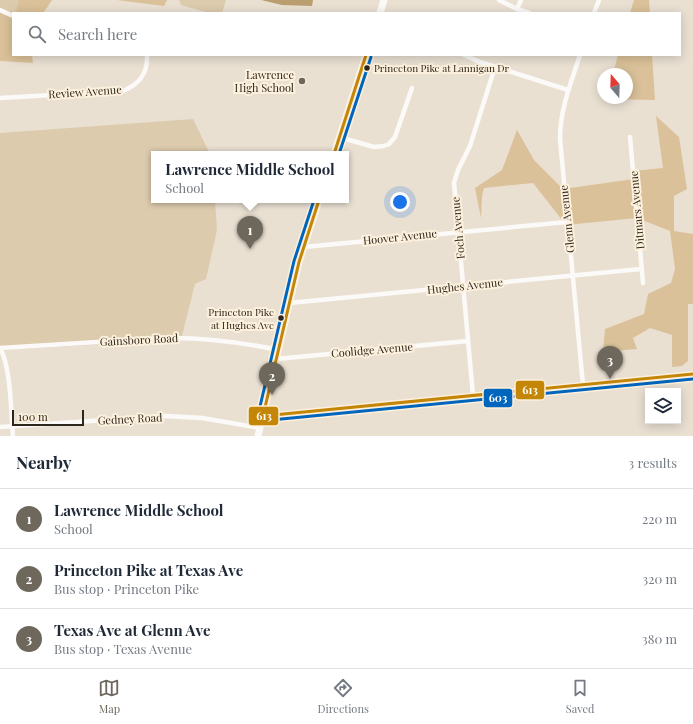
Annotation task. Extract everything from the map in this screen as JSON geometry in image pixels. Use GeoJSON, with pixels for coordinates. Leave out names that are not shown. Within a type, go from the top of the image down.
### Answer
{"type":"FeatureCollection","features":[{"type":"Feature","properties":{"kind":"main road"},"geometry":{"type":"LineString","coordinates":[[380,12],[384,0]]}},
{"type":"Feature","properties":{"kind":"main road"},"geometry":{"type":"LineString","coordinates":[[335,151],[366,56]]}},
{"type":"Feature","properties":{"kind":"main road"},"geometry":{"type":"LineString","coordinates":[[258,436],[299,262],[318,203]]}},
{"type":"Feature","properties":{"kind":"street"},"geometry":{"type":"LineString","coordinates":[[499,0],[526,12]]}},
{"type":"Feature","properties":{"kind":"street"},"geometry":{"type":"LineString","coordinates":[[517,9],[521,0]]}},
{"type":"Feature","properties":{"kind":"street"},"geometry":{"type":"LineString","coordinates":[[594,12],[599,0]]}},
{"type":"Feature","properties":{"kind":"street"},"geometry":{"type":"LineString","coordinates":[[0,10],[12,16]]}},
{"type":"Feature","properties":{"kind":"street","name":"Review Avenue"},"geometry":{"type":"LineString","coordinates":[[0,98],[123,90],[134,85],[143,77],[147,65],[147,56]]}},
{"type":"Feature","properties":{"kind":"street"},"geometry":{"type":"LineString","coordinates":[[466,56],[480,62],[568,90]]}},
{"type":"Feature","properties":{"kind":"street","name":"Glenn Avenue"},"geometry":{"type":"LineString","coordinates":[[580,56],[561,116],[560,139],[583,385]]}},
{"type":"Feature","properties":{"kind":"street","name":"Foch Avenue"},"geometry":{"type":"LineString","coordinates":[[473,396],[454,190],[455,176],[470,146],[495,67]]}},
{"type":"Feature","properties":{"kind":"street"},"geometry":{"type":"LineString","coordinates":[[339,137],[368,146],[378,147],[389,144],[395,136],[412,88]]}},
{"type":"Feature","properties":{"kind":"street","name":"Ditmars Avenue"},"geometry":{"type":"LineString","coordinates":[[630,137],[643,282]]}},
{"type":"Feature","properties":{"kind":"street","name":"Hoover Avenue"},"geometry":{"type":"LineString","coordinates":[[304,247],[567,222]]}},
{"type":"Feature","properties":{"kind":"street","name":"Hughes Avenue"},"geometry":{"type":"LineString","coordinates":[[289,304],[642,269]]}},
{"type":"Feature","properties":{"kind":"street","name":"Gainsboro Road"},"geometry":{"type":"LineString","coordinates":[[0,348],[185,338],[232,341],[278,350]]}},
{"type":"Feature","properties":{"kind":"street","name":"Coolidge Avenue"},"geometry":{"type":"LineString","coordinates":[[276,359],[468,341]]}},
{"type":"Feature","properties":{"kind":"street"},"geometry":{"type":"LineString","coordinates":[[0,348],[3,353],[8,380],[12,436]]}},
{"type":"Feature","properties":{"kind":"street"},"geometry":{"type":"LineString","coordinates":[[263,416],[693,374]]}},
{"type":"Feature","properties":{"kind":"street","name":"Gedney Road"},"geometry":{"type":"LineString","coordinates":[[0,427],[166,416],[214,419],[260,428]]}},
{"type":"Feature","properties":{"kind":"shaded area"},"geometry":{"type":"Polygon","coordinates":[[[0,0],[52,0],[44,12],[12,12],[12,16],[0,11],[0,0]]]}},
{"type":"Feature","properties":{"kind":"shaded area"},"geometry":{"type":"Polygon","coordinates":[[[19,0],[52,0],[44,12],[16,12],[19,0]]]}},
{"type":"Feature","properties":{"kind":"shaded area"},"geometry":{"type":"Polygon","coordinates":[[[117,0],[167,0],[164,6],[117,0]]]}},
{"type":"Feature","properties":{"kind":"shaded area"},"geometry":{"type":"Polygon","coordinates":[[[179,0],[226,0],[222,12],[206,12],[181,5],[179,0]]]}},
{"type":"Feature","properties":{"kind":"shaded area"},"geometry":{"type":"Polygon","coordinates":[[[261,0],[313,0],[312,6],[282,5],[261,0]]]}},
{"type":"Feature","properties":{"kind":"shaded area"},"geometry":{"type":"Polygon","coordinates":[[[634,0],[649,0],[650,12],[630,12],[634,0]]]}},
{"type":"Feature","properties":{"kind":"shaded area"},"geometry":{"type":"Polygon","coordinates":[[[0,10],[12,16],[12,56],[32,56],[33,63],[0,61],[0,10]]]}},
{"type":"Feature","properties":{"kind":"shaded area"},"geometry":{"type":"Polygon","coordinates":[[[618,56],[652,56],[655,100],[633,100],[633,68],[615,68],[618,56]]]}},
{"type":"Feature","properties":{"kind":"shaded area"},"geometry":{"type":"Polygon","coordinates":[[[656,116],[679,137],[687,189],[674,196],[674,231],[693,234],[693,304],[688,304],[688,361],[682,366],[672,367],[672,335],[650,328],[633,338],[637,349],[603,352],[605,329],[644,314],[648,294],[671,283],[675,269],[670,231],[637,218],[566,225],[533,183],[484,188],[481,218],[475,188],[502,170],[517,130],[534,160],[563,189],[634,179],[633,171],[663,168],[656,116]]]}},
{"type":"Feature","properties":{"kind":"shaded area"},"geometry":{"type":"Polygon","coordinates":[[[193,119],[209,151],[151,151],[151,203],[215,203],[217,230],[206,279],[195,284],[181,340],[0,350],[0,133],[193,119]]]}},
{"type":"Feature","properties":{"kind":"transit line","name":"613"},"geometry":{"type":"LineString","coordinates":[[335,151],[366,56]]}},
{"type":"Feature","properties":{"kind":"transit line","name":"603"},"geometry":{"type":"LineString","coordinates":[[340,151],[371,57]]}},
{"type":"Feature","properties":{"kind":"transit line","name":"603"},"geometry":{"type":"LineString","coordinates":[[313,203],[294,261],[258,415],[261,421],[693,379]]}},
{"type":"Feature","properties":{"kind":"transit line","name":"613"},"geometry":{"type":"LineString","coordinates":[[318,203],[299,262],[263,416],[693,374]]}},
{"type":"Feature","properties":{"kind":"place","name":"Princeton Pike at Lannigan Dr"},"geometry":{"type":"Point","coordinates":[367,68]}},
{"type":"Feature","properties":{"kind":"place","name":"Lawrence High School"},"geometry":{"type":"Point","coordinates":[302,81]}},
{"type":"Feature","properties":{"kind":"place","name":"Lawrence Middle School"},"geometry":{"type":"Point","coordinates":[250,249]}},
{"type":"Feature","properties":{"kind":"place","name":"Princeton Pike at Hughes Ave"},"geometry":{"type":"Point","coordinates":[281,318]}},
{"type":"Feature","properties":{"kind":"place","name":"Texas Ave at Glenn Ave"},"geometry":{"type":"Point","coordinates":[610,379]}},
{"type":"Feature","properties":{"kind":"place","name":"Princeton Pike at Texas Ave"},"geometry":{"type":"Point","coordinates":[272,395]}}]}
